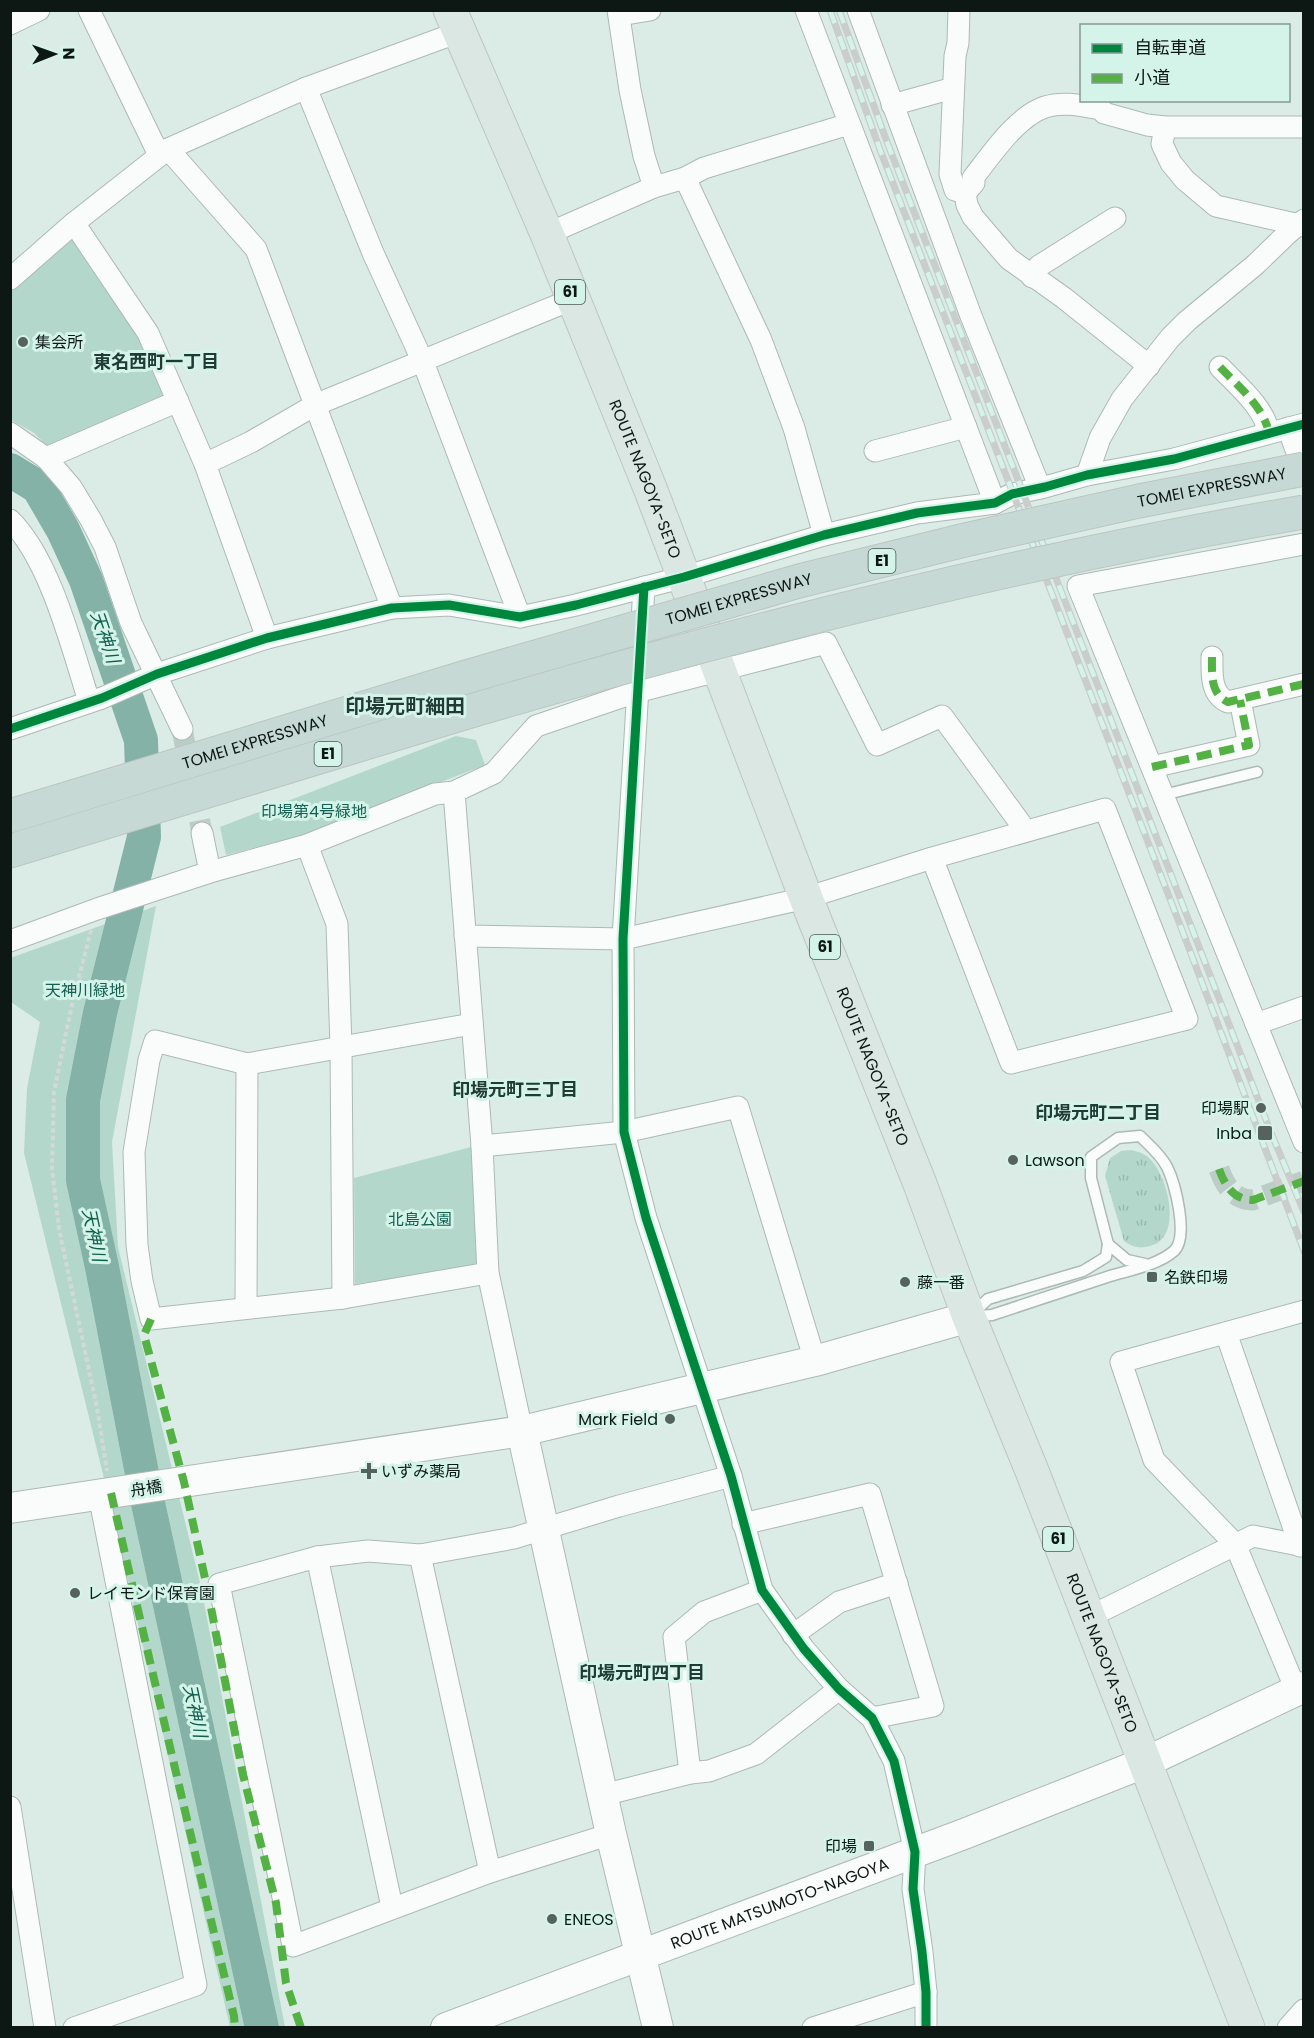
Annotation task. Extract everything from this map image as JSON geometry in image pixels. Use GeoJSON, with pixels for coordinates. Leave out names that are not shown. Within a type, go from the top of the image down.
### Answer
{"type":"FeatureCollection","features":[{"type":"Feature","properties":{"kind":"highway","name":"TOMEI EXPRESSWAY"},"geometry":{"type":"LineString","coordinates":[[10,816],[466,677],[799,581],[965,540],[1127,504],[1304,470]]}},
{"type":"Feature","properties":{"kind":"highway","name":"TOMEI EXPRESSWAY"},"geometry":{"type":"LineString","coordinates":[[10,851],[614,669],[928,589],[1123,546],[1304,512]]}},
{"type":"Feature","properties":{"kind":"main road","name":"ROUTE NAGOYA-SETO"},"geometry":{"type":"LineString","coordinates":[[454,21],[547,234],[684,577],[806,898],[920,1184],[969,1317],[1032,1471],[1248,2028]]}},
{"type":"Feature","properties":{"kind":"street"},"geometry":{"type":"LineString","coordinates":[[10,24],[39,10]]}},
{"type":"Feature","properties":{"kind":"street"},"geometry":{"type":"LineString","coordinates":[[89,10],[164,152],[256,249],[392,608]]}},
{"type":"Feature","properties":{"kind":"street"},"geometry":{"type":"LineString","coordinates":[[650,10],[619,13],[630,90],[644,156],[654,186]]}},
{"type":"Feature","properties":{"kind":"street"},"geometry":{"type":"LineString","coordinates":[[806,10],[995,503]]}},
{"type":"Feature","properties":{"kind":"street"},"geometry":{"type":"LineString","coordinates":[[858,10],[971,316],[1040,488]]}},
{"type":"Feature","properties":{"kind":"street"},"geometry":{"type":"LineString","coordinates":[[959,10],[958,43],[954,56],[951,174],[955,190],[965,193]]}},
{"type":"Feature","properties":{"kind":"street"},"geometry":{"type":"LineString","coordinates":[[10,279],[74,223],[164,152],[454,21]]}},
{"type":"Feature","properties":{"kind":"street"},"geometry":{"type":"LineString","coordinates":[[306,88],[374,253],[423,362],[520,617]]}},
{"type":"Feature","properties":{"kind":"street"},"geometry":{"type":"LineString","coordinates":[[892,105],[953,88]]}},
{"type":"Feature","properties":{"kind":"street"},"geometry":{"type":"LineString","coordinates":[[965,193],[974,183],[973,178],[1000,144],[1030,114],[1061,104],[1101,109],[1104,113],[1147,125],[1165,127],[1304,128]]}},
{"type":"Feature","properties":{"kind":"street"},"geometry":{"type":"LineString","coordinates":[[547,234],[654,186],[685,178],[704,168],[849,124]]}},
{"type":"Feature","properties":{"kind":"street"},"geometry":{"type":"LineString","coordinates":[[1165,127],[1162,144],[1171,163],[1185,180],[1216,206],[1302,223]]}},
{"type":"Feature","properties":{"kind":"street"},"geometry":{"type":"LineString","coordinates":[[685,178],[761,340],[794,428],[824,535]]}},
{"type":"Feature","properties":{"kind":"street"},"geometry":{"type":"LineString","coordinates":[[965,193],[967,206],[980,226],[1008,259],[1064,298],[1149,366]]}},
{"type":"Feature","properties":{"kind":"street"},"geometry":{"type":"LineString","coordinates":[[1032,277],[1039,266],[1115,218]]}},
{"type":"Feature","properties":{"kind":"street"},"geometry":{"type":"LineString","coordinates":[[74,223],[148,333],[205,464],[267,638]]}},
{"type":"Feature","properties":{"kind":"street"},"geometry":{"type":"LineString","coordinates":[[1087,475],[1100,438],[1122,399],[1170,338],[1186,321],[1302,223]]}},
{"type":"Feature","properties":{"kind":"street"},"geometry":{"type":"LineString","coordinates":[[205,464],[315,405],[573,298]]}},
{"type":"Feature","properties":{"kind":"street"},"geometry":{"type":"LineString","coordinates":[[1220,368],[1254,405],[1268,426],[1287,429]]}},
{"type":"Feature","properties":{"kind":"street"},"geometry":{"type":"LineString","coordinates":[[46,458],[178,401]]}},
{"type":"Feature","properties":{"kind":"street"},"geometry":{"type":"LineString","coordinates":[[876,451],[966,427]]}},
{"type":"Feature","properties":{"kind":"street"},"geometry":{"type":"LineString","coordinates":[[10,729],[153,676],[267,638],[392,608],[449,605],[520,617],[684,577],[824,535],[917,513],[995,503],[1012,494],[1087,475],[1174,459],[1287,429]]}},
{"type":"Feature","properties":{"kind":"street"},"geometry":{"type":"LineString","coordinates":[[1287,429],[1304,470]]}},
{"type":"Feature","properties":{"kind":"street"},"geometry":{"type":"LineString","coordinates":[[10,433],[46,458],[71,487],[105,547],[131,623],[153,676],[182,729]]}},
{"type":"Feature","properties":{"kind":"street"},"geometry":{"type":"LineString","coordinates":[[10,520],[23,533],[45,573],[95,699]]}},
{"type":"Feature","properties":{"kind":"street"},"geometry":{"type":"LineString","coordinates":[[1304,544],[1078,586],[1304,1142]]}},
{"type":"Feature","properties":{"kind":"street"},"geometry":{"type":"LineString","coordinates":[[644,587],[623,939],[624,1132],[646,1218],[731,1476],[762,1590],[793,1635],[839,1689],[872,1718],[894,1761],[915,1852],[913,1889],[926,1992],[926,2028]]}},
{"type":"Feature","properties":{"kind":"street"},"geometry":{"type":"LineString","coordinates":[[10,941],[97,909],[210,872],[308,845],[435,794],[454,792],[494,773],[536,726],[636,692],[825,643],[878,745],[942,716],[1026,831]]}},
{"type":"Feature","properties":{"kind":"street"},"geometry":{"type":"LineString","coordinates":[[1212,657],[1214,687],[1222,699],[1228,702],[1304,684]]}},
{"type":"Feature","properties":{"kind":"street"},"geometry":{"type":"LineString","coordinates":[[1152,767],[1249,745],[1240,700]]}},
{"type":"Feature","properties":{"kind":"street"},"geometry":{"type":"LineString","coordinates":[[454,792],[482,1146],[488,1273],[611,1834],[658,2028]]}},
{"type":"Feature","properties":{"kind":"street"},"geometry":{"type":"LineString","coordinates":[[465,936],[623,939],[806,898],[932,858],[1105,809],[1187,1019],[1011,1063],[932,858]]}},
{"type":"Feature","properties":{"kind":"street"},"geometry":{"type":"LineString","coordinates":[[202,833],[210,872]]}},
{"type":"Feature","properties":{"kind":"street"},"geometry":{"type":"LineString","coordinates":[[308,845],[337,924],[341,1048],[343,1298]]}},
{"type":"Feature","properties":{"kind":"street"},"geometry":{"type":"LineString","coordinates":[[1256,1024],[1304,1007]]}},
{"type":"Feature","properties":{"kind":"street"},"geometry":{"type":"LineString","coordinates":[[472,1023],[248,1064],[155,1041],[149,1060],[134,1152],[137,1245],[151,1319],[343,1298],[488,1273]]}},
{"type":"Feature","properties":{"kind":"street"},"geometry":{"type":"LineString","coordinates":[[246,1308],[248,1064]]}},
{"type":"Feature","properties":{"kind":"street"},"geometry":{"type":"LineString","coordinates":[[482,1146],[624,1132],[738,1107],[815,1361]]}},
{"type":"Feature","properties":{"kind":"street"},"geometry":{"type":"LineString","coordinates":[[1300,1688],[1235,1544],[1154,1460],[1121,1362],[1304,1311]]}},
{"type":"Feature","properties":{"kind":"street","name":"舟橋"},"geometry":{"type":"LineString","coordinates":[[10,1508],[522,1431],[815,1361],[969,1317]]}},
{"type":"Feature","properties":{"kind":"street"},"geometry":{"type":"LineString","coordinates":[[1226,1333],[1302,1546]]}},
{"type":"Feature","properties":{"kind":"street"},"geometry":{"type":"LineString","coordinates":[[611,1834],[490,1872],[293,1946],[219,1584],[317,1557],[368,1551],[420,1555],[514,1538],[731,1476]]}},
{"type":"Feature","properties":{"kind":"street"},"geometry":{"type":"LineString","coordinates":[[74,2028],[196,1985],[108,1493]]}},
{"type":"Feature","properties":{"kind":"street"},"geometry":{"type":"LineString","coordinates":[[743,1524],[870,1494],[933,1706],[872,1718]]}},
{"type":"Feature","properties":{"kind":"street"},"geometry":{"type":"LineString","coordinates":[[1088,1618],[1253,1536],[1302,1546]]}},
{"type":"Feature","properties":{"kind":"street"},"geometry":{"type":"LineString","coordinates":[[420,1555],[490,1872]]}},
{"type":"Feature","properties":{"kind":"street"},"geometry":{"type":"LineString","coordinates":[[317,1557],[392,1907]]}},
{"type":"Feature","properties":{"kind":"street"},"geometry":{"type":"LineString","coordinates":[[793,1635],[839,1602],[897,1583]]}},
{"type":"Feature","properties":{"kind":"street"},"geometry":{"type":"LineString","coordinates":[[690,1773],[674,1637],[704,1612],[762,1590]]}},
{"type":"Feature","properties":{"kind":"street","name":"ROUTE MATSUMOTO-NAGOYA"},"geometry":{"type":"LineString","coordinates":[[446,2028],[915,1852],[1144,1763],[1300,1688]]}},
{"type":"Feature","properties":{"kind":"street"},"geometry":{"type":"LineString","coordinates":[[603,1795],[690,1773],[710,1771],[756,1754],[839,1689]]}},
{"type":"Feature","properties":{"kind":"street"},"geometry":{"type":"LineString","coordinates":[[10,1807],[45,2028]]}},
{"type":"Feature","properties":{"kind":"street"},"geometry":{"type":"LineString","coordinates":[[813,2028],[926,1992]]}},
{"type":"Feature","properties":{"kind":"street"},"geometry":{"type":"LineString","coordinates":[[1288,2028],[1304,2010]]}},
{"type":"Feature","properties":{"kind":"lane"},"geometry":{"type":"LineString","coordinates":[[1163,795],[1257,772]]}},
{"type":"Feature","properties":{"kind":"lane"},"geometry":{"type":"LineString","coordinates":[[1140,1136],[1152,1147],[1167,1166],[1180,1212],[1180,1241],[1175,1250],[1148,1264],[992,1315],[969,1317],[988,1299],[1083,1271],[1106,1257],[1108,1244],[1091,1178],[1091,1157],[1118,1138],[1140,1136]]}},
{"type":"Feature","properties":{"kind":"lane"},"geometry":{"type":"LineString","coordinates":[[1108,1244],[1127,1260],[1148,1264]]}},
{"type":"Feature","properties":{"kind":"path"},"geometry":{"type":"LineString","coordinates":[[97,909],[71,1009],[54,1092],[52,1169],[59,1229],[97,1408],[108,1493]]}},
{"type":"Feature","properties":{"kind":"green space"},"geometry":{"type":"Polygon","coordinates":[[[73,236],[150,352],[165,398],[50,449],[34,433],[11,420],[11,289],[73,236]]]}},
{"type":"Feature","properties":{"kind":"green space","name":"印場第4号緑地"},"geometry":{"type":"Polygon","coordinates":[[[456,736],[476,740],[485,765],[304,835],[226,855],[220,827],[456,736]]]}},
{"type":"Feature","properties":{"kind":"green space","name":"天神川緑地"},"geometry":{"type":"Polygon","coordinates":[[[156,906],[112,1142],[118,1247],[201,1587],[285,2027],[230,2027],[113,1515],[24,1153],[27,1088],[40,1022],[11,1002],[10,958],[156,906]]]}},
{"type":"Feature","properties":{"kind":"green space","name":"北島公園"},"geometry":{"type":"Polygon","coordinates":[[[471,1147],[478,1267],[355,1284],[354,1178],[471,1147]]]}},
{"type":"Feature","properties":{"kind":"green space"},"geometry":{"type":"Polygon","coordinates":[[[1132,1150],[1145,1155],[1156,1166],[1167,1191],[1170,1219],[1167,1231],[1160,1241],[1146,1247],[1136,1247],[1124,1241],[1105,1176],[1110,1158],[1121,1151],[1132,1150]]]}},
{"type":"Feature","properties":{"kind":"waterway","name":"天神川"},"geometry":{"type":"LineString","coordinates":[[10,470],[38,487],[63,530],[86,580],[141,740],[144,837],[100,1013],[83,1100],[83,1180],[146,1494],[262,2028]]}},
{"type":"Feature","properties":{"kind":"tunnel"},"geometry":{"type":"LineString","coordinates":[[182,729],[202,833]]}},
{"type":"Feature","properties":{"kind":"tunnel"},"geometry":{"type":"LineString","coordinates":[[1219,1169],[1224,1181],[1235,1195],[1253,1200],[1304,1181]]}},
{"type":"Feature","properties":{"kind":"railway"},"geometry":{"type":"LineString","coordinates":[[830,10],[879,147],[1304,1251]]}},
{"type":"Feature","properties":{"kind":"railway"},"geometry":{"type":"LineString","coordinates":[[839,10],[887,142],[1270,1130],[1304,1212]]}},
{"type":"Feature","properties":{"kind":"marked path"},"geometry":{"type":"LineString","coordinates":[[1220,367],[1262,414],[1269,433]]}},
{"type":"Feature","properties":{"kind":"marked path"},"geometry":{"type":"LineString","coordinates":[[1212,657],[1212,676],[1215,688],[1218,694],[1228,702],[1304,684]]}},
{"type":"Feature","properties":{"kind":"marked path"},"geometry":{"type":"LineString","coordinates":[[1152,767],[1249,745],[1240,700]]}},
{"type":"Feature","properties":{"kind":"marked path"},"geometry":{"type":"LineString","coordinates":[[1219,1169],[1224,1181],[1235,1195],[1253,1200],[1304,1181]]}},
{"type":"Feature","properties":{"kind":"marked path"},"geometry":{"type":"LineString","coordinates":[[151,1319],[144,1335],[184,1482],[208,1592],[243,1775],[276,1903],[286,1983],[301,2028]]}},
{"type":"Feature","properties":{"kind":"marked path"},"geometry":{"type":"LineString","coordinates":[[111,1493],[235,2028]]}},
{"type":"Feature","properties":{"kind":"cycle path"},"geometry":{"type":"LineString","coordinates":[[10,729],[102,698],[157,674],[267,638],[392,608],[449,605],[520,617],[684,577],[824,535],[917,513],[995,503],[1012,494],[1087,475],[1174,459],[1304,424]]}},
{"type":"Feature","properties":{"kind":"cycle path"},"geometry":{"type":"LineString","coordinates":[[644,587],[623,939],[624,1132],[646,1218],[731,1476],[762,1590],[804,1649],[839,1689],[872,1718],[894,1761],[915,1852],[913,1889],[926,1992],[926,2028]]}},
{"type":"Feature","properties":{"kind":"place","name":"集会所"},"geometry":{"type":"Point","coordinates":[23,342]}},
{"type":"Feature","properties":{"kind":"place","name":"印場駅"},"geometry":{"type":"Point","coordinates":[1261,1108]}},
{"type":"Feature","properties":{"kind":"place","name":"Inba"},"geometry":{"type":"Point","coordinates":[1265,1133]}},
{"type":"Feature","properties":{"kind":"place","name":"Lawson"},"geometry":{"type":"Point","coordinates":[1013,1160]}},
{"type":"Feature","properties":{"kind":"place","name":"名鉄印場"},"geometry":{"type":"Point","coordinates":[1152,1277]}},
{"type":"Feature","properties":{"kind":"place","name":"藤一番"},"geometry":{"type":"Point","coordinates":[905,1282]}},
{"type":"Feature","properties":{"kind":"place","name":"Mark Field"},"geometry":{"type":"Point","coordinates":[670,1419]}},
{"type":"Feature","properties":{"kind":"place","name":"いずみ薬局"},"geometry":{"type":"Point","coordinates":[369,1471]}},
{"type":"Feature","properties":{"kind":"place","name":"レイモンド保育園"},"geometry":{"type":"Point","coordinates":[75,1593]}},
{"type":"Feature","properties":{"kind":"place","name":"印場"},"geometry":{"type":"Point","coordinates":[869,1846]}},
{"type":"Feature","properties":{"kind":"place","name":"ENEOS"},"geometry":{"type":"Point","coordinates":[552,1919]}},
{"type":"Feature","properties":{"kind":"district","name":"東名西町一丁目"},"geometry":{"type":"Point","coordinates":[156,362]}},
{"type":"Feature","properties":{"kind":"district","name":"印場元町細田"},"geometry":{"type":"Point","coordinates":[405,706]}},
{"type":"Feature","properties":{"kind":"district","name":"印場元町三丁目"},"geometry":{"type":"Point","coordinates":[515,1090]}},
{"type":"Feature","properties":{"kind":"district","name":"印場元町二丁目"},"geometry":{"type":"Point","coordinates":[1098,1113]}},
{"type":"Feature","properties":{"kind":"district","name":"印場元町四丁目"},"geometry":{"type":"Point","coordinates":[642,1673]}}]}
